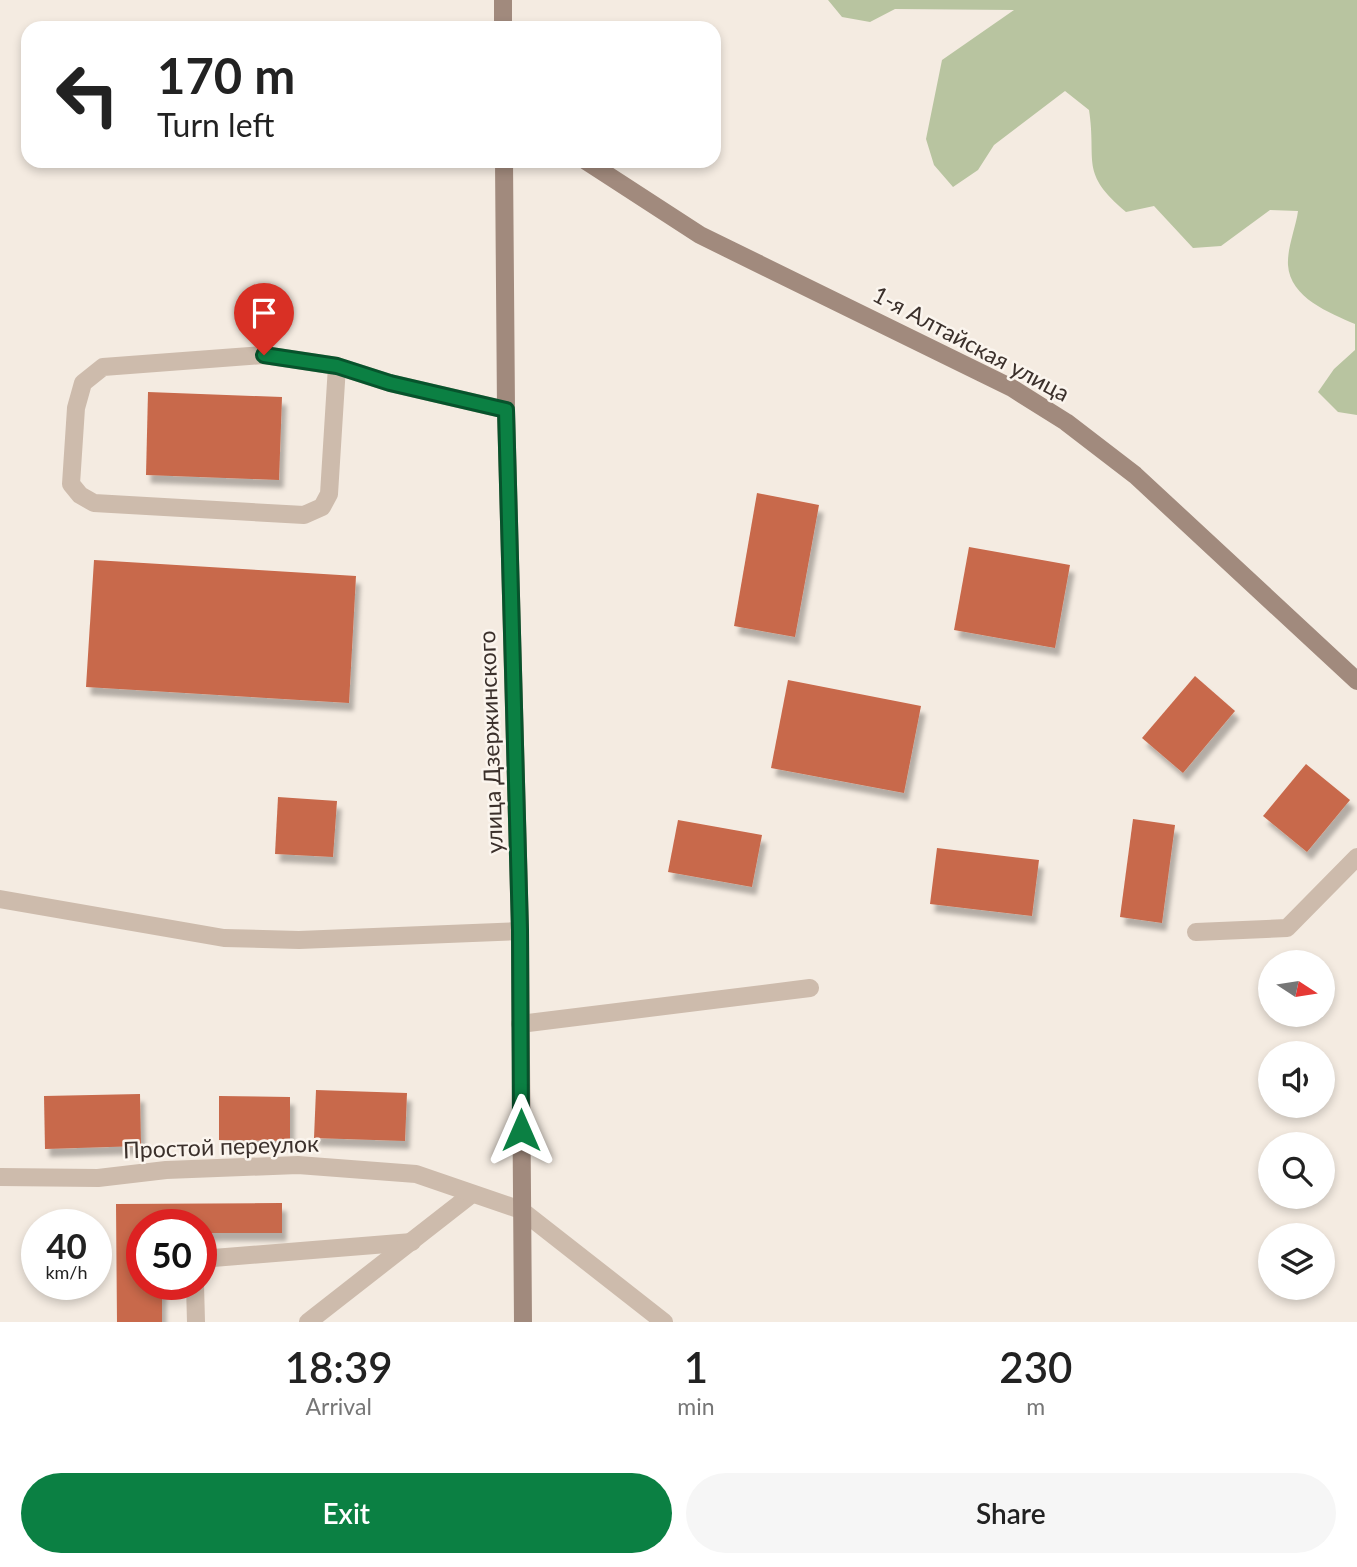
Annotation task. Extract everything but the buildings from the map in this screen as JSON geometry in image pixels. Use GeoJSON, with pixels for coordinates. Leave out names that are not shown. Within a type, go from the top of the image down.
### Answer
{"type":"FeatureCollection","features":[{"type":"Feature","properties":{"kind":"main road"},"geometry":{"type":"LineString","coordinates":[[502,0],[503,21]]}},
{"type":"Feature","properties":{"kind":"main road","name":"улица Дзержинского"},"geometry":{"type":"LineString","coordinates":[[504,168],[506,410],[520,930],[523,1322]]}},
{"type":"Feature","properties":{"kind":"main road","name":"1-я Алтайская улица"},"geometry":{"type":"LineString","coordinates":[[597,168],[700,234],[1012,388],[1066,422],[1135,475],[1357,681]]}},
{"type":"Feature","properties":{"kind":"street"},"geometry":{"type":"LineString","coordinates":[[337,366],[328,494],[322,507],[304,514],[94,503],[80,495],[71,484],[76,408],[83,383],[103,367],[264,355],[337,366],[390,383],[506,410]]}},
{"type":"Feature","properties":{"kind":"street"},"geometry":{"type":"LineString","coordinates":[[1196,932],[1287,928],[1357,857]]}},
{"type":"Feature","properties":{"kind":"street"},"geometry":{"type":"LineString","coordinates":[[0,899],[224,938],[299,940],[520,930]]}},
{"type":"Feature","properties":{"kind":"street"},"geometry":{"type":"LineString","coordinates":[[520,1024],[810,988]]}},
{"type":"Feature","properties":{"kind":"street","name":"Простой переулок"},"geometry":{"type":"LineString","coordinates":[[0,1177],[98,1178],[166,1170],[298,1165],[416,1174],[521,1210],[664,1322]]}},
{"type":"Feature","properties":{"kind":"street"},"geometry":{"type":"LineString","coordinates":[[308,1322],[472,1194]]}},
{"type":"Feature","properties":{"kind":"street"},"geometry":{"type":"LineString","coordinates":[[217,1258],[412,1242]]}},
{"type":"Feature","properties":{"kind":"street"},"geometry":{"type":"LineString","coordinates":[[195,1300],[196,1322]]}},
{"type":"Feature","properties":{"kind":"green space"},"geometry":{"type":"Polygon","coordinates":[[[828,0],[1357,0],[1357,415],[1338,412],[1318,392],[1334,369],[1355,350],[1355,324],[1313,303],[1303,295],[1290,277],[1288,258],[1298,211],[1270,210],[1221,246],[1193,248],[1154,206],[1126,212],[1102,187],[1093,166],[1089,110],[1065,91],[994,145],[978,170],[953,187],[934,165],[926,139],[942,60],[1014,10],[895,9],[870,22],[842,17],[828,0]]]}},
{"type":"Feature","properties":{"kind":"route"},"geometry":{"type":"LineString","coordinates":[[264,355],[337,366],[390,383],[506,410],[520,930],[521,1130]]}}]}
